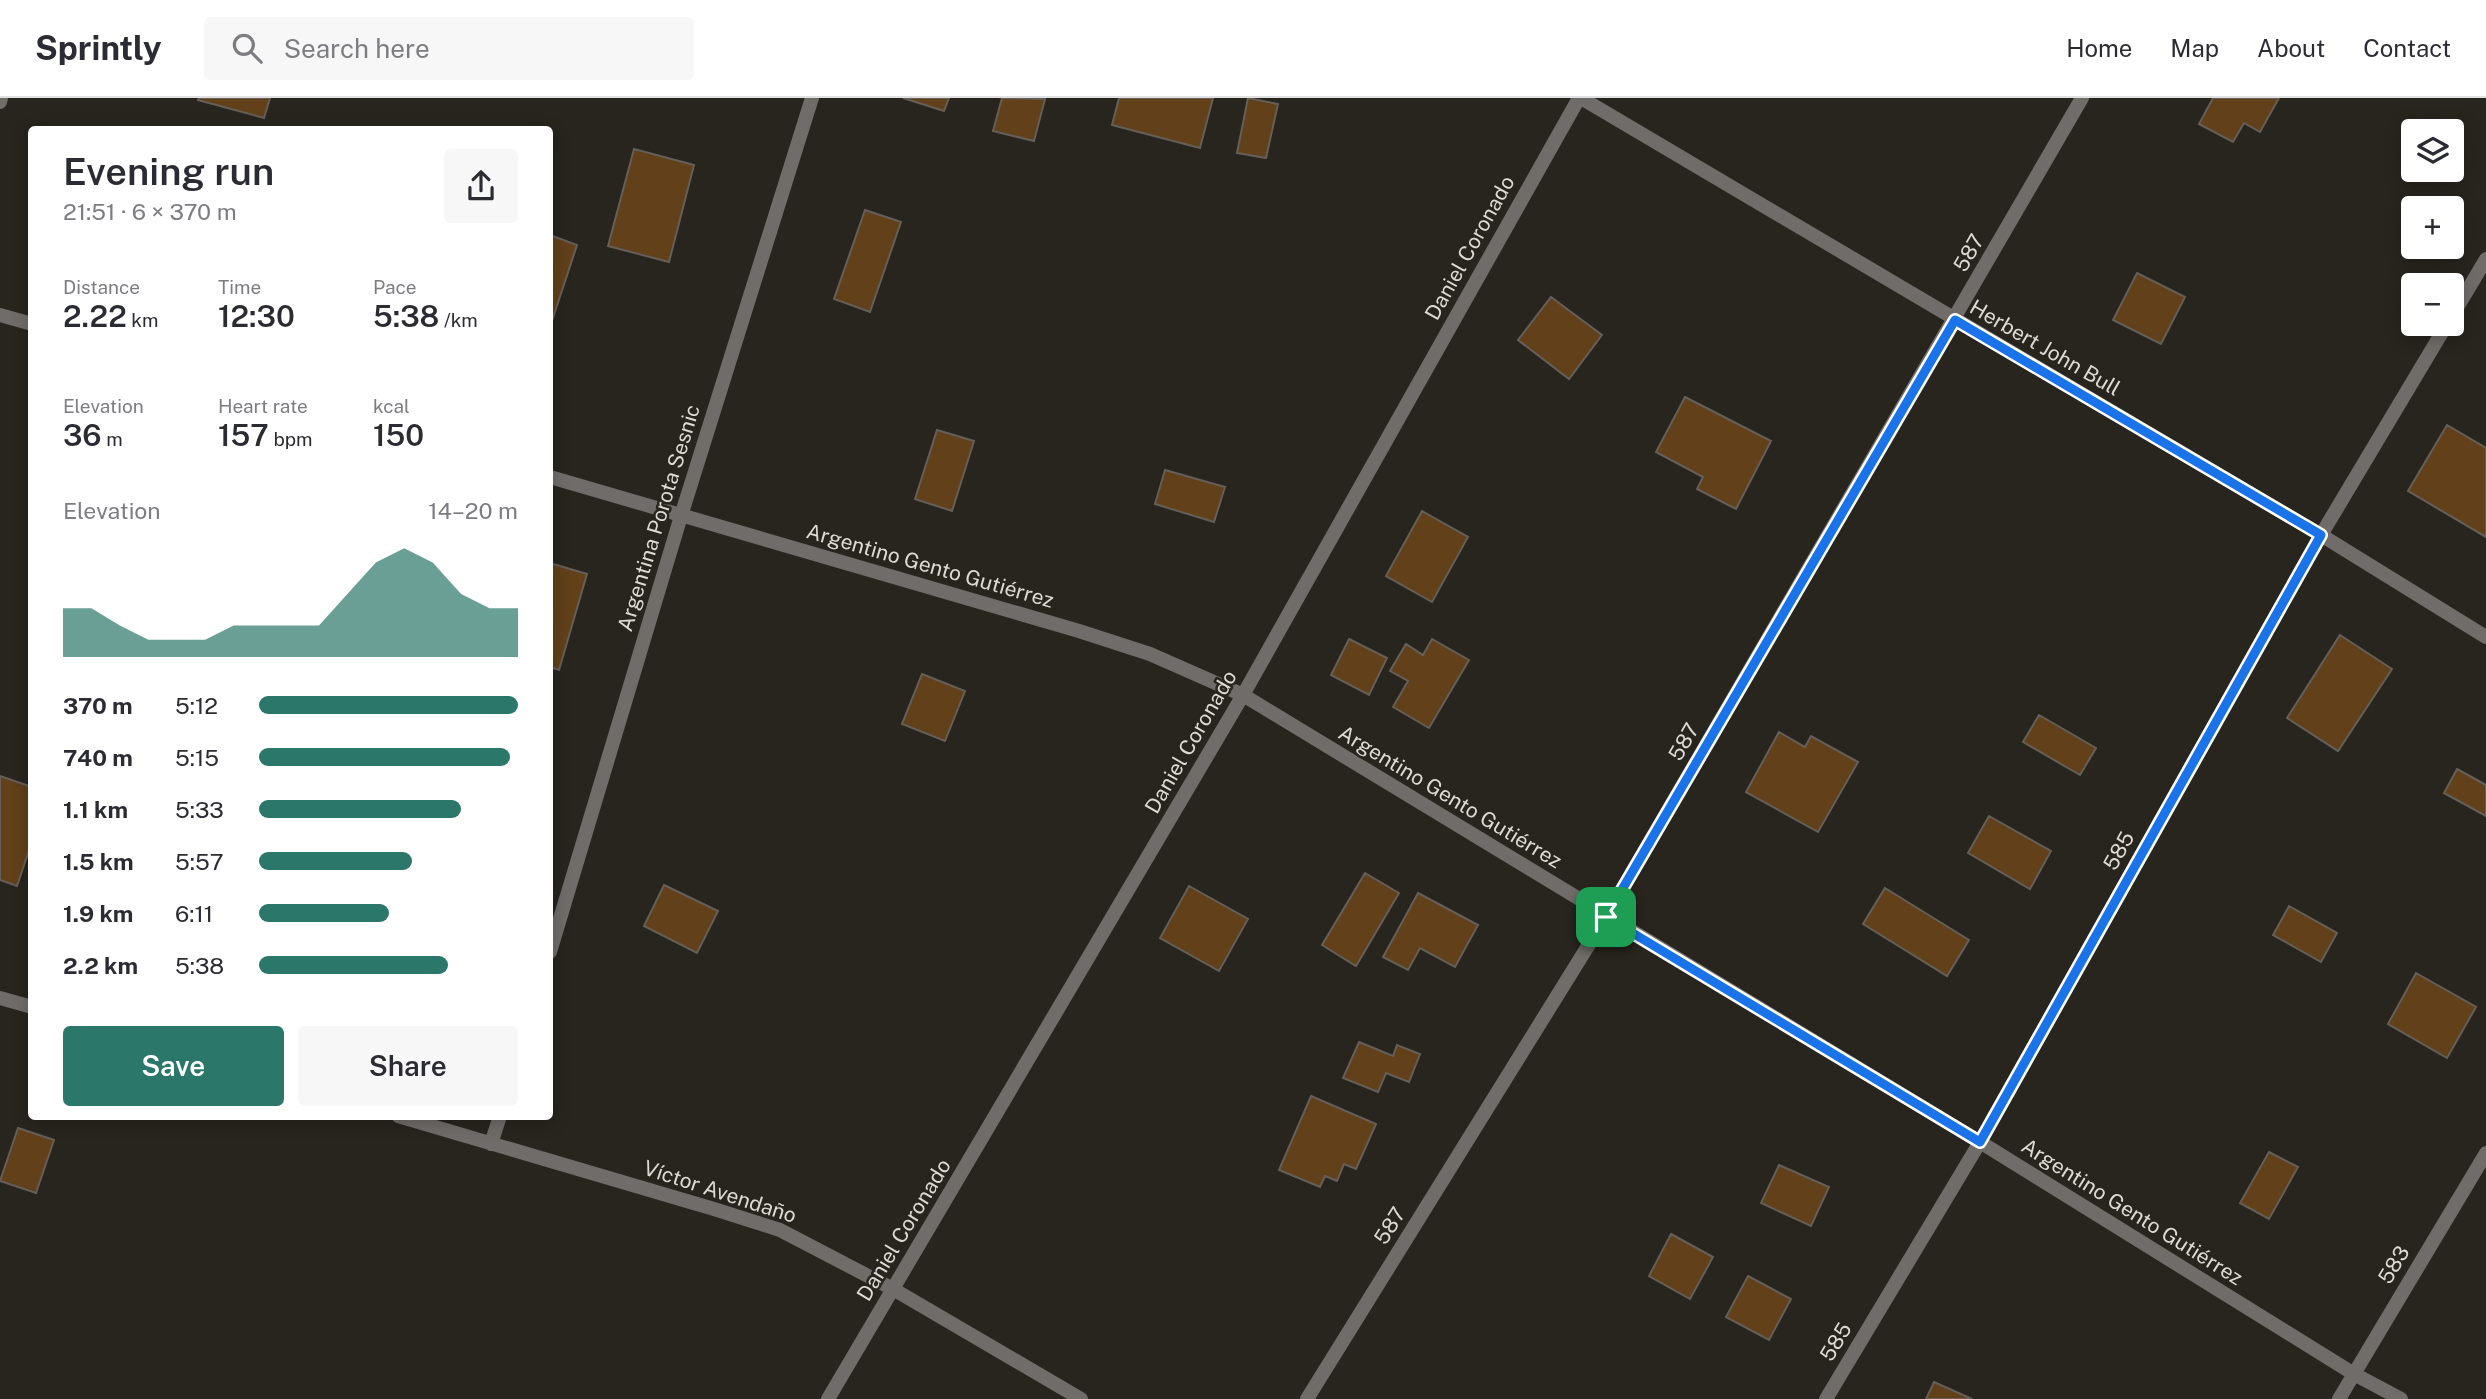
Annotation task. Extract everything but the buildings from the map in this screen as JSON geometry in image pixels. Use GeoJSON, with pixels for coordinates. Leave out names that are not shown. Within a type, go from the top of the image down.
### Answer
{"type":"FeatureCollection","features":[{"type":"Feature","properties":{"kind":"street","name":"Argentina Porota Sesnic"},"geometry":{"type":"LineString","coordinates":[[553,942],[681,516],[812,98]]}},
{"type":"Feature","properties":{"kind":"street","name":"Herbert John Bull"},"geometry":{"type":"LineString","coordinates":[[1580,98],[2321,535],[2486,636]]}},
{"type":"Feature","properties":{"kind":"street","name":"Daniel Coronado"},"geometry":{"type":"LineString","coordinates":[[828,1399],[1243,695],[1580,98]]}},
{"type":"Feature","properties":{"kind":"street","name":"587"},"geometry":{"type":"LineString","coordinates":[[1307,1399],[1606,917],[2082,98]]}},
{"type":"Feature","properties":{"kind":"street"},"geometry":{"type":"LineString","coordinates":[[2464,296],[2486,259]]}},
{"type":"Feature","properties":{"kind":"street"},"geometry":{"type":"LineString","coordinates":[[0,315],[28,323]]}},
{"type":"Feature","properties":{"kind":"street","name":"585"},"geometry":{"type":"LineString","coordinates":[[1826,1399],[1980,1142],[2321,535],[2440,336]]}},
{"type":"Feature","properties":{"kind":"street","name":"Argentino Gento Gutiérrez"},"geometry":{"type":"LineString","coordinates":[[553,478],[1079,631],[1150,654],[1243,695],[1980,1142],[2354,1374],[2401,1399]]}},
{"type":"Feature","properties":{"kind":"street"},"geometry":{"type":"LineString","coordinates":[[0,998],[28,1006]]}},
{"type":"Feature","properties":{"kind":"street","name":"Víctor Avendaño"},"geometry":{"type":"LineString","coordinates":[[411,1120],[780,1230],[893,1289],[1081,1399]]}},
{"type":"Feature","properties":{"kind":"street"},"geometry":{"type":"LineString","coordinates":[[491,1144],[499,1120]]}},
{"type":"Feature","properties":{"kind":"street","name":"583"},"geometry":{"type":"LineString","coordinates":[[2339,1399],[2486,1153]]}},
{"type":"Feature","properties":{"kind":"route"},"geometry":{"type":"LineString","coordinates":[[1955,320],[2321,535],[1980,1142],[1606,917],[1955,320]]}}]}
